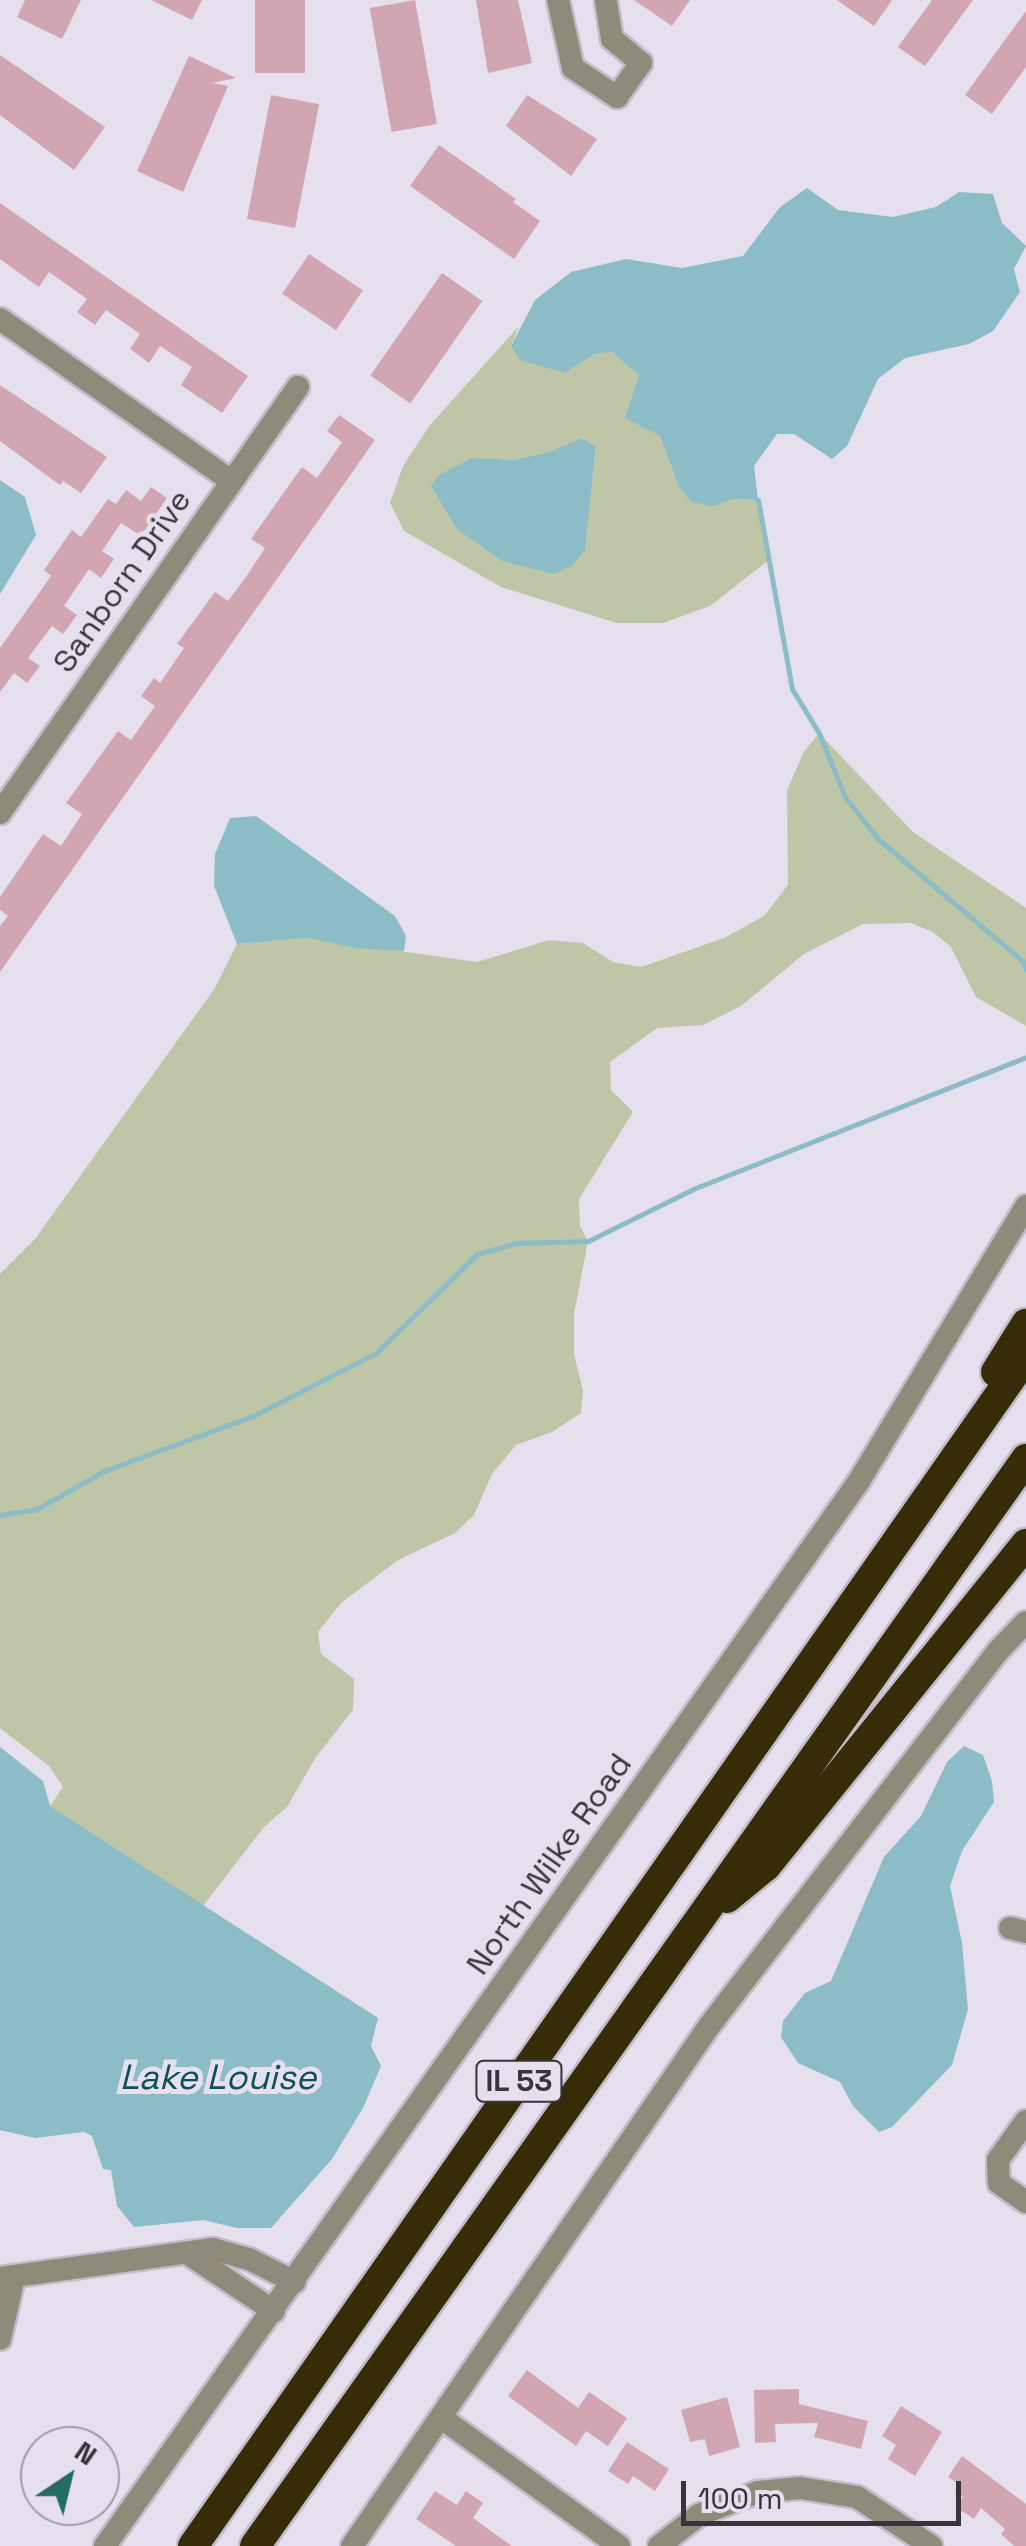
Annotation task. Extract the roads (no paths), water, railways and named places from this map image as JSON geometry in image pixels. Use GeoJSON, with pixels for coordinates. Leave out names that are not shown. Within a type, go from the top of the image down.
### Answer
{"type":"FeatureCollection","features":[{"type":"Feature","properties":{"kind":"highway"},"geometry":{"type":"LineString","coordinates":[[844,1616],[1026,1324]]}},
{"type":"Feature","properties":{"kind":"highway","name":"IL 53"},"geometry":{"type":"LineString","coordinates":[[193,2546],[1026,1357]]}},
{"type":"Feature","properties":{"kind":"highway","name":"IL 53"},"geometry":{"type":"LineString","coordinates":[[255,2546],[1026,1458]]}},
{"type":"Feature","properties":{"kind":"highway"},"geometry":{"type":"LineString","coordinates":[[697,1922],[766,1866],[1026,1544]]}},
{"type":"Feature","properties":{"kind":"street"},"geometry":{"type":"LineString","coordinates":[[558,0],[573,68],[617,97],[641,63],[612,39],[606,0]]}},
{"type":"Feature","properties":{"kind":"street"},"geometry":{"type":"LineString","coordinates":[[0,319],[231,481]]}},
{"type":"Feature","properties":{"kind":"street","name":"Sanborn Drive"},"geometry":{"type":"LineString","coordinates":[[0,813],[298,387]]}},
{"type":"Feature","properties":{"kind":"street","name":"North Wilke Road"},"geometry":{"type":"LineString","coordinates":[[105,2546],[860,1481],[1026,1206]]}},
{"type":"Feature","properties":{"kind":"street"},"geometry":{"type":"LineString","coordinates":[[352,2546],[444,2419],[710,2025],[998,1652],[1026,1622]]}},
{"type":"Feature","properties":{"kind":"street"},"geometry":{"type":"LineString","coordinates":[[1026,2120],[998,2160],[999,2183],[1026,2202]]}},
{"type":"Feature","properties":{"kind":"street"},"geometry":{"type":"LineString","coordinates":[[0,2340],[7,2278],[213,2249],[249,2259],[295,2282]]}},
{"type":"Feature","properties":{"kind":"street"},"geometry":{"type":"LineString","coordinates":[[190,2255],[274,2311]]}},
{"type":"Feature","properties":{"kind":"street"},"geometry":{"type":"LineString","coordinates":[[444,2419],[618,2546]]}},
{"type":"Feature","properties":{"kind":"street"},"geometry":{"type":"LineString","coordinates":[[660,2546],[700,2515],[758,2492],[800,2488],[857,2498],[930,2546]]}},
{"type":"Feature","properties":{"kind":"water"},"geometry":{"type":"Polygon","coordinates":[[[807,188],[838,210],[893,217],[936,207],[959,192],[993,194],[1002,223],[1026,246],[1014,269],[1020,292],[993,331],[969,344],[905,358],[878,379],[847,446],[832,459],[794,434],[777,434],[754,466],[758,500],[733,499],[712,506],[692,502],[679,487],[660,436],[625,418],[639,375],[612,352],[595,354],[565,373],[520,360],[511,346],[535,300],[571,272],[626,259],[682,268],[743,256],[780,207],[807,188]]]}},
{"type":"Feature","properties":{"kind":"water"},"geometry":{"type":"Polygon","coordinates":[[[582,438],[596,447],[585,550],[572,566],[553,574],[502,561],[457,529],[431,486],[439,475],[472,458],[513,460],[549,452],[582,438]]]}},
{"type":"Feature","properties":{"kind":"water"},"geometry":{"type":"Polygon","coordinates":[[[0,480],[25,497],[36,535],[0,594],[0,480]]]}},
{"type":"Feature","properties":{"kind":"water"},"geometry":{"type":"Polygon","coordinates":[[[256,816],[395,916],[406,936],[404,951],[355,948],[309,938],[237,944],[214,886],[215,854],[230,818],[256,816]]]}},
{"type":"Feature","properties":{"kind":"water"},"geometry":{"type":"Polygon","coordinates":[[[964,1746],[983,1755],[994,1802],[962,1851],[950,1886],[962,1943],[968,2009],[952,2065],[892,2127],[879,2132],[853,2106],[840,2082],[798,2063],[781,2037],[783,2021],[805,1993],[831,1981],[884,1857],[921,1816],[947,1762],[964,1746]]]}},
{"type":"Feature","properties":{"kind":"water","name":"Lake Louise"},"geometry":{"type":"Polygon","coordinates":[[[0,1747],[43,1781],[50,1806],[378,2018],[371,2046],[381,2066],[363,2108],[332,2159],[271,2228],[237,2228],[203,2220],[134,2227],[117,2206],[111,2170],[103,2169],[92,2136],[84,2132],[35,2138],[0,2130],[0,1747]]]}},
{"type":"Feature","properties":{"kind":"waterway"},"geometry":{"type":"LineString","coordinates":[[758,500],[792,689],[819,733],[845,797],[878,839],[1023,961],[1026,970]]}},
{"type":"Feature","properties":{"kind":"waterway"},"geometry":{"type":"LineString","coordinates":[[0,1515],[37,1509],[104,1471],[253,1416],[376,1353],[477,1254],[516,1243],[588,1241],[693,1189],[1026,1057]]}}]}
